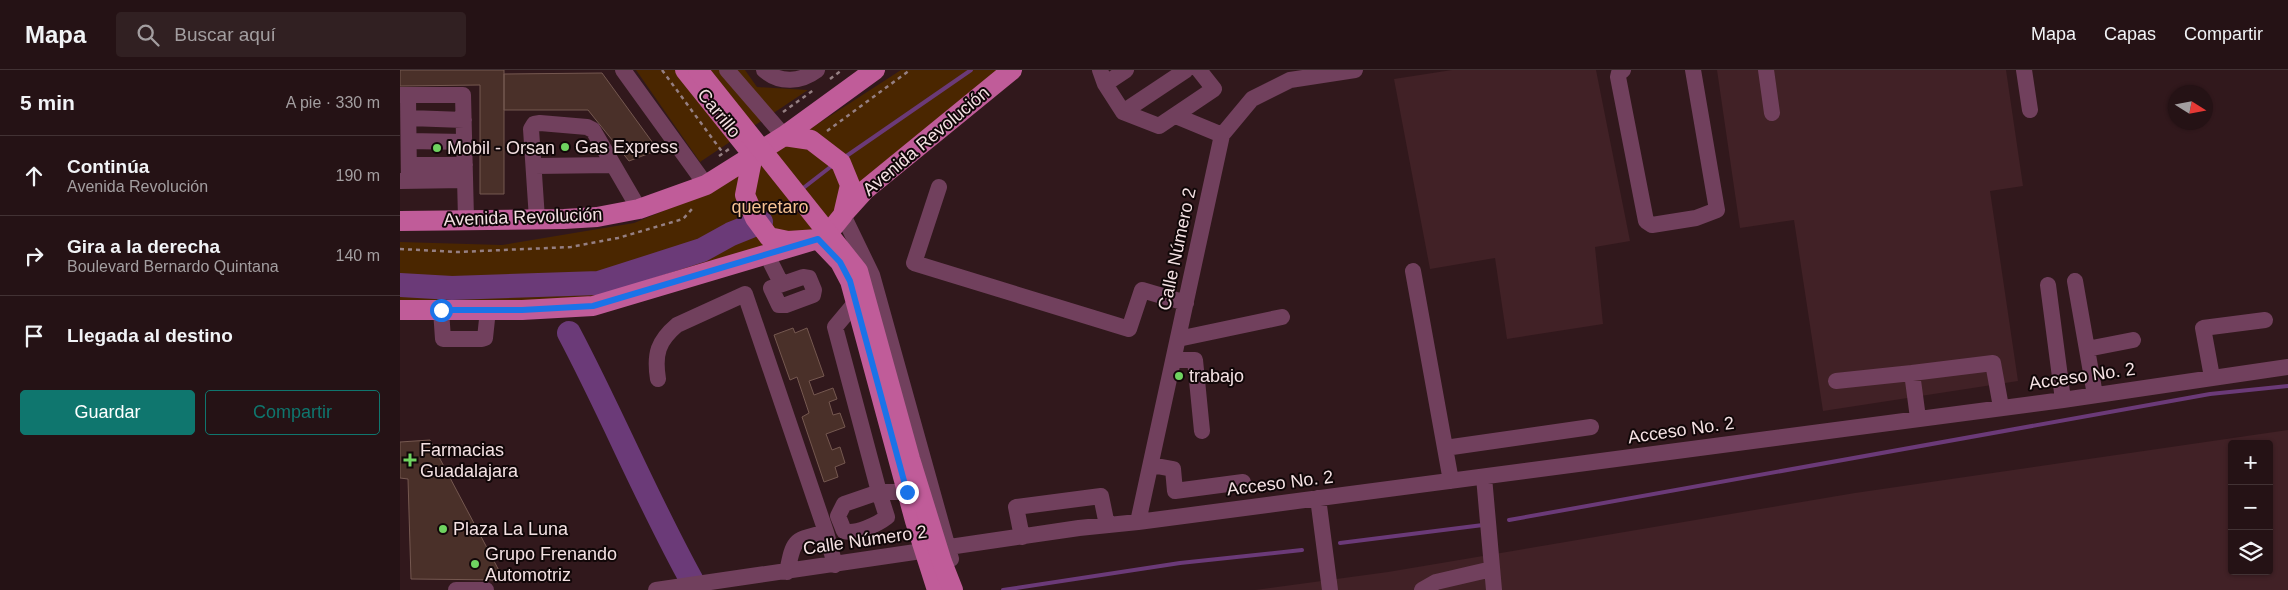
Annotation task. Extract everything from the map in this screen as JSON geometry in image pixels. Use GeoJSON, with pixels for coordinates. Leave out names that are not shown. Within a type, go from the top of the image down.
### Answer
{"type":"FeatureCollection","features":[{"type":"Feature","properties":{"kind":"main road","name":"Carrillo"},"geometry":{"type":"LineString","coordinates":[[685,70],[753,155]]}},
{"type":"Feature","properties":{"kind":"main road"},"geometry":{"type":"LineString","coordinates":[[698,70],[858,272],[910,459],[942,562],[953,590]]}},
{"type":"Feature","properties":{"kind":"main road"},"geometry":{"type":"LineString","coordinates":[[818,239],[788,241],[769,237],[745,195],[753,155],[784,136],[875,70]]}},
{"type":"Feature","properties":{"kind":"main road","name":"Avenida Revolución"},"geometry":{"type":"LineString","coordinates":[[843,215],[865,190],[1012,70]]}},
{"type":"Feature","properties":{"kind":"main road"},"geometry":{"type":"LineString","coordinates":[[400,310],[488,310],[593,306],[818,239],[830,231],[843,215],[850,189],[841,163],[810,140],[784,136]]}},
{"type":"Feature","properties":{"kind":"main road","name":"Avenida Revolución"},"geometry":{"type":"LineString","coordinates":[[400,221],[597,217],[639,208],[706,185],[753,155]]}},
{"type":"Feature","properties":{"kind":"main road"},"geometry":{"type":"LineString","coordinates":[[818,239],[840,262],[850,281],[907,492],[937,590]]}},
{"type":"Feature","properties":{"kind":"street"},"geometry":{"type":"LineString","coordinates":[[623,70],[706,185]]}},
{"type":"Feature","properties":{"kind":"street"},"geometry":{"type":"LineString","coordinates":[[726,70],[784,136]]}},
{"type":"Feature","properties":{"kind":"street"},"geometry":{"type":"LineString","coordinates":[[764,70],[773,77],[791,80],[808,77],[817,70]]}},
{"type":"Feature","properties":{"kind":"street"},"geometry":{"type":"LineString","coordinates":[[1126,70],[1103,77],[1123,112],[1159,126],[1214,89],[1199,70]]}},
{"type":"Feature","properties":{"kind":"street"},"geometry":{"type":"LineString","coordinates":[[1123,112],[1186,70]]}},
{"type":"Feature","properties":{"kind":"street","name":"Calle Número 2"},"geometry":{"type":"LineString","coordinates":[[1138,522],[1222,135],[1252,99],[1290,80],[1354,70]]}},
{"type":"Feature","properties":{"kind":"street"},"geometry":{"type":"LineString","coordinates":[[1623,70],[1619,73],[1620,87],[1646,221],[1652,225],[1696,218],[1717,210],[1693,70]]}},
{"type":"Feature","properties":{"kind":"street"},"geometry":{"type":"LineString","coordinates":[[1766,70],[1772,113]]}},
{"type":"Feature","properties":{"kind":"street"},"geometry":{"type":"LineString","coordinates":[[2024,70],[2030,110]]}},
{"type":"Feature","properties":{"kind":"street"},"geometry":{"type":"LineString","coordinates":[[465,173],[406,176],[409,118],[404,95],[463,95],[464,120],[466,219]]}},
{"type":"Feature","properties":{"kind":"street"},"geometry":{"type":"LineString","coordinates":[[1176,116],[1222,135]]}},
{"type":"Feature","properties":{"kind":"street"},"geometry":{"type":"LineString","coordinates":[[409,118],[464,120]]}},
{"type":"Feature","properties":{"kind":"street"},"geometry":{"type":"LineString","coordinates":[[537,219],[531,129],[534,124],[540,123],[587,127],[593,130],[639,208]]}},
{"type":"Feature","properties":{"kind":"street"},"geometry":{"type":"LineString","coordinates":[[408,141],[464,142]]}},
{"type":"Feature","properties":{"kind":"street"},"geometry":{"type":"LineString","coordinates":[[534,166],[613,165]]}},
{"type":"Feature","properties":{"kind":"street"},"geometry":{"type":"LineString","coordinates":[[939,187],[914,263],[1130,329],[1142,290],[1186,303]]}},
{"type":"Feature","properties":{"kind":"street"},"geometry":{"type":"LineString","coordinates":[[843,215],[872,275],[949,554],[961,590]]}},
{"type":"Feature","properties":{"kind":"street"},"geometry":{"type":"LineString","coordinates":[[767,255],[781,283]]}},
{"type":"Feature","properties":{"kind":"street"},"geometry":{"type":"LineString","coordinates":[[1413,271],[1451,481]]}},
{"type":"Feature","properties":{"kind":"street"},"geometry":{"type":"LineString","coordinates":[[2075,281],[2095,395]]}},
{"type":"Feature","properties":{"kind":"street"},"geometry":{"type":"LineString","coordinates":[[2048,285],[2063,400]]}},
{"type":"Feature","properties":{"kind":"street"},"geometry":{"type":"LineString","coordinates":[[658,379],[655,361],[657,352],[669,332],[677,325],[745,294],[826,532],[835,565]]}},
{"type":"Feature","properties":{"kind":"street"},"geometry":{"type":"LineString","coordinates":[[856,302],[835,327],[879,492],[907,492]]}},
{"type":"Feature","properties":{"kind":"street"},"geometry":{"type":"LineString","coordinates":[[441,310],[443,339],[485,338],[488,310]]}},
{"type":"Feature","properties":{"kind":"street"},"geometry":{"type":"LineString","coordinates":[[1178,339],[1282,317]]}},
{"type":"Feature","properties":{"kind":"street"},"geometry":{"type":"LineString","coordinates":[[2212,377],[2203,328],[2265,320]]}},
{"type":"Feature","properties":{"kind":"street"},"geometry":{"type":"LineString","coordinates":[[2087,349],[2133,340]]}},
{"type":"Feature","properties":{"kind":"street"},"geometry":{"type":"LineString","coordinates":[[1174,360],[1195,360],[1202,431]]}},
{"type":"Feature","properties":{"kind":"street"},"geometry":{"type":"LineString","coordinates":[[1836,381],[1993,363],[2001,406]]}},
{"type":"Feature","properties":{"kind":"street","name":"Acceso No. 2"},"geometry":{"type":"LineString","coordinates":[[1079,528],[1484,477],[2001,406],[2063,400],[2288,367]]}},
{"type":"Feature","properties":{"kind":"street"},"geometry":{"type":"LineString","coordinates":[[1912,373],[1918,418]]}},
{"type":"Feature","properties":{"kind":"street"},"geometry":{"type":"LineString","coordinates":[[1446,448],[1591,427]]}},
{"type":"Feature","properties":{"kind":"street"},"geometry":{"type":"LineString","coordinates":[[1151,466],[1174,469],[1175,491],[1243,482]]}},
{"type":"Feature","properties":{"kind":"street"},"geometry":{"type":"LineString","coordinates":[[1484,477],[1494,590]]}},
{"type":"Feature","properties":{"kind":"street"},"geometry":{"type":"LineString","coordinates":[[1022,537],[1016,507],[1100,496],[1107,525]]}},
{"type":"Feature","properties":{"kind":"street"},"geometry":{"type":"LineString","coordinates":[[1318,498],[1330,590]]}},
{"type":"Feature","properties":{"kind":"street","name":"Calle Número 2"},"geometry":{"type":"LineString","coordinates":[[660,589],[926,552],[949,554],[1022,537],[1079,528]]}},
{"type":"Feature","properties":{"kind":"street"},"geometry":{"type":"LineString","coordinates":[[786,572],[793,546],[799,540],[826,532]]}},
{"type":"Feature","properties":{"kind":"street"},"geometry":{"type":"LineString","coordinates":[[1422,590],[1431,584],[1444,585],[1492,569]]}},
{"type":"Feature","properties":{"kind":"street"},"geometry":{"type":"LineString","coordinates":[[456,590],[486,590]]}},
{"type":"Feature","properties":{"kind":"path"},"geometry":{"type":"LineString","coordinates":[[662,70],[723,153]]}},
{"type":"Feature","properties":{"kind":"shaded area"},"geometry":{"type":"Polygon","coordinates":[[[1452,70],[1596,70],[1630,241],[1595,247],[1603,324],[1507,339],[1495,258],[1430,269],[1394,79],[1452,70]]]}},
{"type":"Feature","properties":{"kind":"shaded area"},"geometry":{"type":"Polygon","coordinates":[[[1717,70],[2006,70],[2023,186],[1990,191],[2018,381],[1823,411],[1794,220],[1740,228],[1717,70]]]}},
{"type":"Feature","properties":{"kind":"shaded area"},"geometry":{"type":"Polygon","coordinates":[[[2288,430],[2288,590],[1255,590],[1388,572],[1855,493],[2288,430]]]}},
{"type":"Feature","properties":{"kind":"green space"},"geometry":{"type":"Polygon","coordinates":[[[636,70],[745,70],[757,87],[808,90],[700,162],[636,70]]]}},
{"type":"Feature","properties":{"kind":"green space","name":"queretaro"},"geometry":{"type":"Polygon","coordinates":[[[901,70],[1020,70],[788,248],[620,306],[400,314],[400,242],[502,245],[634,223],[717,189],[901,70]]]}},
{"type":"Feature","properties":{"kind":"building"},"geometry":{"type":"Polygon","coordinates":[[[400,70],[504,70],[504,194],[480,194],[480,85],[400,86],[400,70]]]}},
{"type":"Feature","properties":{"kind":"building"},"geometry":{"type":"Polygon","coordinates":[[[602,73],[658,150],[629,161],[588,110],[504,110],[504,74],[602,73]]]}},
{"type":"Feature","properties":{"kind":"building"},"geometry":{"type":"Polygon","coordinates":[[[793,328],[795,333],[807,328],[824,376],[809,381],[814,395],[833,388],[837,399],[829,402],[833,415],[840,413],[845,427],[826,434],[832,450],[840,447],[845,463],[835,467],[838,477],[824,482],[802,417],[809,413],[797,377],[790,380],[774,335],[793,328]]]}},
{"type":"Feature","properties":{"kind":"building","name":"Plaza La Luna"},"geometry":{"type":"Polygon","coordinates":[[[430,440],[504,580],[411,579],[408,479],[400,478],[400,442],[430,440]]]}},
{"type":"Feature","properties":{"kind":"waterway"},"geometry":{"type":"LineString","coordinates":[[845,157],[971,70]]}},
{"type":"Feature","properties":{"kind":"waterway"},"geometry":{"type":"LineString","coordinates":[[802,189],[833,165]]}},
{"type":"Feature","properties":{"kind":"waterway"},"geometry":{"type":"LineString","coordinates":[[400,285],[452,288],[599,283],[702,250],[731,234],[761,222]]}},
{"type":"Feature","properties":{"kind":"waterway"},"geometry":{"type":"LineString","coordinates":[[569,333],[697,590]]}},
{"type":"Feature","properties":{"kind":"waterway"},"geometry":{"type":"LineString","coordinates":[[1509,520],[2210,394],[2288,386]]}},
{"type":"Feature","properties":{"kind":"waterway"},"geometry":{"type":"LineString","coordinates":[[1340,543],[1483,525]]}},
{"type":"Feature","properties":{"kind":"waterway"},"geometry":{"type":"LineString","coordinates":[[1003,590],[1180,563],[1302,550]]}},
{"type":"Feature","properties":{"kind":"place","name":"Gas Express"},"geometry":{"type":"Point","coordinates":[565,147]}},
{"type":"Feature","properties":{"kind":"place","name":"Mobil - Orsan"},"geometry":{"type":"Point","coordinates":[437,148]}},
{"type":"Feature","properties":{"kind":"place","name":"trabajo"},"geometry":{"type":"Point","coordinates":[1179,376]}},
{"type":"Feature","properties":{"kind":"place","name":"Farmacias Guadalajara"},"geometry":{"type":"Point","coordinates":[410,460]}},
{"type":"Feature","properties":{"kind":"place","name":"Plaza La Luna"},"geometry":{"type":"Point","coordinates":[443,529]}},
{"type":"Feature","properties":{"kind":"place","name":"Grupo Frenando Automotriz"},"geometry":{"type":"Point","coordinates":[475,564]}},
{"type":"Feature","properties":{"kind":"route"},"geometry":{"type":"LineString","coordinates":[[441,310],[522,310],[593,306],[818,239],[840,262],[850,281],[907,492]]}}]}
